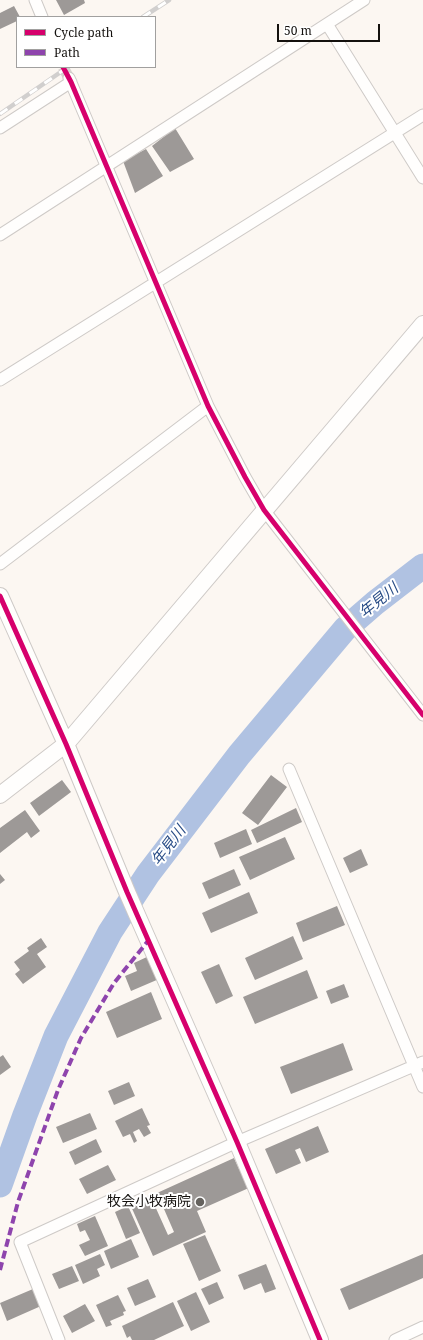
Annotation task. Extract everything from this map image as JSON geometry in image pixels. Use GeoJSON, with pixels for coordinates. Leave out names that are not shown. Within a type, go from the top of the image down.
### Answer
{"type":"FeatureCollection","features":[{"type":"Feature","properties":{"kind":"street"},"geometry":{"type":"LineString","coordinates":[[35,0],[42,16]]}},
{"type":"Feature","properties":{"kind":"street"},"geometry":{"type":"LineString","coordinates":[[0,235],[364,0]]}},
{"type":"Feature","properties":{"kind":"street"},"geometry":{"type":"LineString","coordinates":[[327,24],[423,178]]}},
{"type":"Feature","properties":{"kind":"street"},"geometry":{"type":"LineString","coordinates":[[0,128],[70,80],[208,406],[245,477],[264,510],[423,715]]}},
{"type":"Feature","properties":{"kind":"street"},"geometry":{"type":"LineString","coordinates":[[0,380],[423,115]]}},
{"type":"Feature","properties":{"kind":"street"},"geometry":{"type":"LineString","coordinates":[[0,795],[66,744],[423,324]]}},
{"type":"Feature","properties":{"kind":"street"},"geometry":{"type":"LineString","coordinates":[[0,564],[208,406]]}},
{"type":"Feature","properties":{"kind":"street"},"geometry":{"type":"LineString","coordinates":[[0,596],[66,744],[146,936],[237,1142],[320,1340]]}},
{"type":"Feature","properties":{"kind":"street"},"geometry":{"type":"LineString","coordinates":[[289,769],[418,1064],[423,1087]]}},
{"type":"Feature","properties":{"kind":"street"},"geometry":{"type":"LineString","coordinates":[[59,1340],[20,1242],[237,1142],[418,1064]]}},
{"type":"Feature","properties":{"kind":"street"},"geometry":{"type":"LineString","coordinates":[[395,1340],[423,1327]]}},
{"type":"Feature","properties":{"kind":"building"},"geometry":{"type":"Polygon","coordinates":[[[56,0],[84,0],[85,3],[64,15],[56,0]]]}},
{"type":"Feature","properties":{"kind":"building"},"geometry":{"type":"Polygon","coordinates":[[[14,6],[19,16],[16,16],[16,21],[0,29],[0,13],[14,6]]]}},
{"type":"Feature","properties":{"kind":"building"},"geometry":{"type":"Polygon","coordinates":[[[175,128],[194,159],[170,172],[152,146],[175,128]]]}},
{"type":"Feature","properties":{"kind":"building"},"geometry":{"type":"Polygon","coordinates":[[[146,149],[163,176],[135,193],[123,161],[146,149]]]}},
{"type":"Feature","properties":{"kind":"building"},"geometry":{"type":"Polygon","coordinates":[[[271,775],[287,787],[258,825],[242,813],[271,775]]]}},
{"type":"Feature","properties":{"kind":"building"},"geometry":{"type":"Polygon","coordinates":[[[62,780],[71,792],[39,816],[30,803],[62,780]]]}},
{"type":"Feature","properties":{"kind":"building"},"geometry":{"type":"Polygon","coordinates":[[[296,808],[302,822],[257,843],[251,830],[296,808]]]}},
{"type":"Feature","properties":{"kind":"building"},"geometry":{"type":"Polygon","coordinates":[[[25,810],[40,831],[31,838],[27,832],[0,853],[0,828],[25,810]]]}},
{"type":"Feature","properties":{"kind":"building"},"geometry":{"type":"Polygon","coordinates":[[[246,829],[252,844],[220,858],[214,843],[246,829]]]}},
{"type":"Feature","properties":{"kind":"building"},"geometry":{"type":"Polygon","coordinates":[[[285,837],[295,859],[250,880],[239,857],[285,837]]]}},
{"type":"Feature","properties":{"kind":"building"},"geometry":{"type":"Polygon","coordinates":[[[361,849],[368,865],[350,873],[343,858],[361,849]]]}},
{"type":"Feature","properties":{"kind":"building"},"geometry":{"type":"Polygon","coordinates":[[[234,869],[241,885],[209,899],[202,883],[234,869]]]}},
{"type":"Feature","properties":{"kind":"building"},"geometry":{"type":"Polygon","coordinates":[[[0,874],[5,880],[0,884],[0,874]]]}},
{"type":"Feature","properties":{"kind":"building"},"geometry":{"type":"Polygon","coordinates":[[[249,892],[258,913],[211,933],[202,913],[249,892]]]}},
{"type":"Feature","properties":{"kind":"building"},"geometry":{"type":"Polygon","coordinates":[[[337,906],[345,925],[303,942],[296,923],[337,906]]]}},
{"type":"Feature","properties":{"kind":"building"},"geometry":{"type":"Polygon","coordinates":[[[293,936],[303,959],[255,980],[245,958],[293,936]]]}},
{"type":"Feature","properties":{"kind":"building"},"geometry":{"type":"Polygon","coordinates":[[[41,938],[47,947],[37,954],[46,967],[23,984],[15,974],[20,970],[14,962],[29,951],[27,948],[41,938]]]}},
{"type":"Feature","properties":{"kind":"building"},"geometry":{"type":"Polygon","coordinates":[[[149,956],[159,979],[131,991],[125,976],[137,971],[134,963],[149,956]]]}},
{"type":"Feature","properties":{"kind":"building"},"geometry":{"type":"Polygon","coordinates":[[[219,964],[233,996],[216,1004],[201,972],[219,964]]]}},
{"type":"Feature","properties":{"kind":"building"},"geometry":{"type":"Polygon","coordinates":[[[307,970],[318,998],[255,1024],[243,997],[307,970]]]}},
{"type":"Feature","properties":{"kind":"building"},"geometry":{"type":"Polygon","coordinates":[[[344,984],[349,997],[331,1004],[326,991],[344,984]]]}},
{"type":"Feature","properties":{"kind":"building"},"geometry":{"type":"Polygon","coordinates":[[[151,992],[162,1019],[117,1038],[106,1012],[151,992]]]}},
{"type":"Feature","properties":{"kind":"building"},"geometry":{"type":"Polygon","coordinates":[[[343,1043],[353,1070],[291,1094],[280,1067],[343,1043]]]}},
{"type":"Feature","properties":{"kind":"building"},"geometry":{"type":"Polygon","coordinates":[[[3,1055],[11,1067],[0,1075],[0,1057],[3,1055]]]}},
{"type":"Feature","properties":{"kind":"building"},"geometry":{"type":"Polygon","coordinates":[[[129,1082],[135,1096],[114,1105],[108,1091],[129,1082]]]}},
{"type":"Feature","properties":{"kind":"building"},"geometry":{"type":"Polygon","coordinates":[[[142,1108],[150,1125],[147,1126],[151,1133],[144,1137],[139,1129],[133,1132],[137,1141],[134,1143],[130,1134],[123,1137],[115,1121],[142,1108]]]}},
{"type":"Feature","properties":{"kind":"building"},"geometry":{"type":"Polygon","coordinates":[[[90,1113],[97,1129],[63,1143],[56,1127],[90,1113]]]}},
{"type":"Feature","properties":{"kind":"building"},"geometry":{"type":"Polygon","coordinates":[[[318,1126],[329,1152],[306,1162],[300,1148],[295,1150],[301,1163],[276,1174],[265,1149],[318,1126]]]}},
{"type":"Feature","properties":{"kind":"building"},"geometry":{"type":"Polygon","coordinates":[[[96,1139],[102,1152],[75,1165],[69,1152],[96,1139]]]}},
{"type":"Feature","properties":{"kind":"building"},"geometry":{"type":"Polygon","coordinates":[[[234,1158],[239,1169],[242,1168],[251,1187],[197,1211],[206,1232],[153,1256],[130,1204],[150,1195],[168,1235],[174,1232],[157,1193],[234,1158]]]}},
{"type":"Feature","properties":{"kind":"building"},"geometry":{"type":"Polygon","coordinates":[[[108,1165],[116,1180],[87,1194],[79,1179],[108,1165]]]}},
{"type":"Feature","properties":{"kind":"building"},"geometry":{"type":"Polygon","coordinates":[[[128,1206],[140,1233],[126,1239],[115,1212],[128,1206]]]}},
{"type":"Feature","properties":{"kind":"building"},"geometry":{"type":"Polygon","coordinates":[[[95,1216],[108,1246],[85,1256],[79,1245],[90,1240],[85,1230],[80,1232],[77,1224],[95,1216]]]}},
{"type":"Feature","properties":{"kind":"building"},"geometry":{"type":"Polygon","coordinates":[[[205,1235],[221,1271],[199,1281],[183,1244],[205,1235]]]}},
{"type":"Feature","properties":{"kind":"building"},"geometry":{"type":"Polygon","coordinates":[[[131,1239],[139,1257],[111,1269],[104,1251],[131,1239]]]}},
{"type":"Feature","properties":{"kind":"building"},"geometry":{"type":"Polygon","coordinates":[[[100,1254],[105,1265],[97,1269],[100,1276],[83,1284],[75,1265],[100,1254]]]}},
{"type":"Feature","properties":{"kind":"building"},"geometry":{"type":"Polygon","coordinates":[[[423,1254],[423,1278],[349,1310],[340,1289],[423,1254]]]}},
{"type":"Feature","properties":{"kind":"building"},"geometry":{"type":"Polygon","coordinates":[[[266,1264],[276,1289],[265,1293],[261,1283],[244,1290],[238,1275],[266,1264]]]}},
{"type":"Feature","properties":{"kind":"building"},"geometry":{"type":"Polygon","coordinates":[[[72,1266],[79,1281],[59,1289],[52,1274],[72,1266]]]}},
{"type":"Feature","properties":{"kind":"building"},"geometry":{"type":"Polygon","coordinates":[[[148,1279],[156,1297],[135,1306],[127,1288],[148,1279]]]}},
{"type":"Feature","properties":{"kind":"building"},"geometry":{"type":"Polygon","coordinates":[[[217,1282],[224,1298],[209,1305],[201,1289],[217,1282]]]}},
{"type":"Feature","properties":{"kind":"building"},"geometry":{"type":"Polygon","coordinates":[[[33,1289],[41,1306],[7,1321],[0,1303],[33,1289]]]}},
{"type":"Feature","properties":{"kind":"building"},"geometry":{"type":"Polygon","coordinates":[[[196,1292],[210,1322],[191,1331],[177,1301],[196,1292]]]}},
{"type":"Feature","properties":{"kind":"building"},"geometry":{"type":"Polygon","coordinates":[[[118,1295],[126,1311],[123,1312],[124,1315],[110,1321],[112,1325],[106,1327],[96,1305],[118,1295]]]}},
{"type":"Feature","properties":{"kind":"building"},"geometry":{"type":"Polygon","coordinates":[[[173,1302],[184,1326],[154,1340],[132,1340],[130,1336],[127,1338],[122,1326],[173,1302]]]}},
{"type":"Feature","properties":{"kind":"building"},"geometry":{"type":"Polygon","coordinates":[[[85,1304],[95,1321],[72,1333],[63,1316],[85,1304]]]}},
{"type":"Feature","properties":{"kind":"waterway","name":"年見川"},"geometry":{"type":"LineString","coordinates":[[0,1185],[25,1115],[56,1036],[110,932],[148,874],[239,755],[345,629],[375,603],[423,566]]}},
{"type":"Feature","properties":{"kind":"tunnel"},"geometry":{"type":"LineString","coordinates":[[64,68],[69,78]]}},
{"type":"Feature","properties":{"kind":"railway"},"geometry":{"type":"LineString","coordinates":[[145,16],[169,0]]}},
{"type":"Feature","properties":{"kind":"railway"},"geometry":{"type":"LineString","coordinates":[[0,114],[67,68]]}},
{"type":"Feature","properties":{"kind":"marked path"},"geometry":{"type":"LineString","coordinates":[[0,1270],[18,1202],[58,1090],[81,1038],[114,983],[148,941]]}},
{"type":"Feature","properties":{"kind":"cycle path"},"geometry":{"type":"LineString","coordinates":[[64,68],[71,82],[208,406],[245,477],[264,510],[423,715]]}},
{"type":"Feature","properties":{"kind":"cycle path"},"geometry":{"type":"LineString","coordinates":[[0,596],[66,744],[127,892],[237,1142],[320,1340]]}},
{"type":"Feature","properties":{"kind":"place","name":"牧会小牧病院"},"geometry":{"type":"Point","coordinates":[200,1202]}}]}
